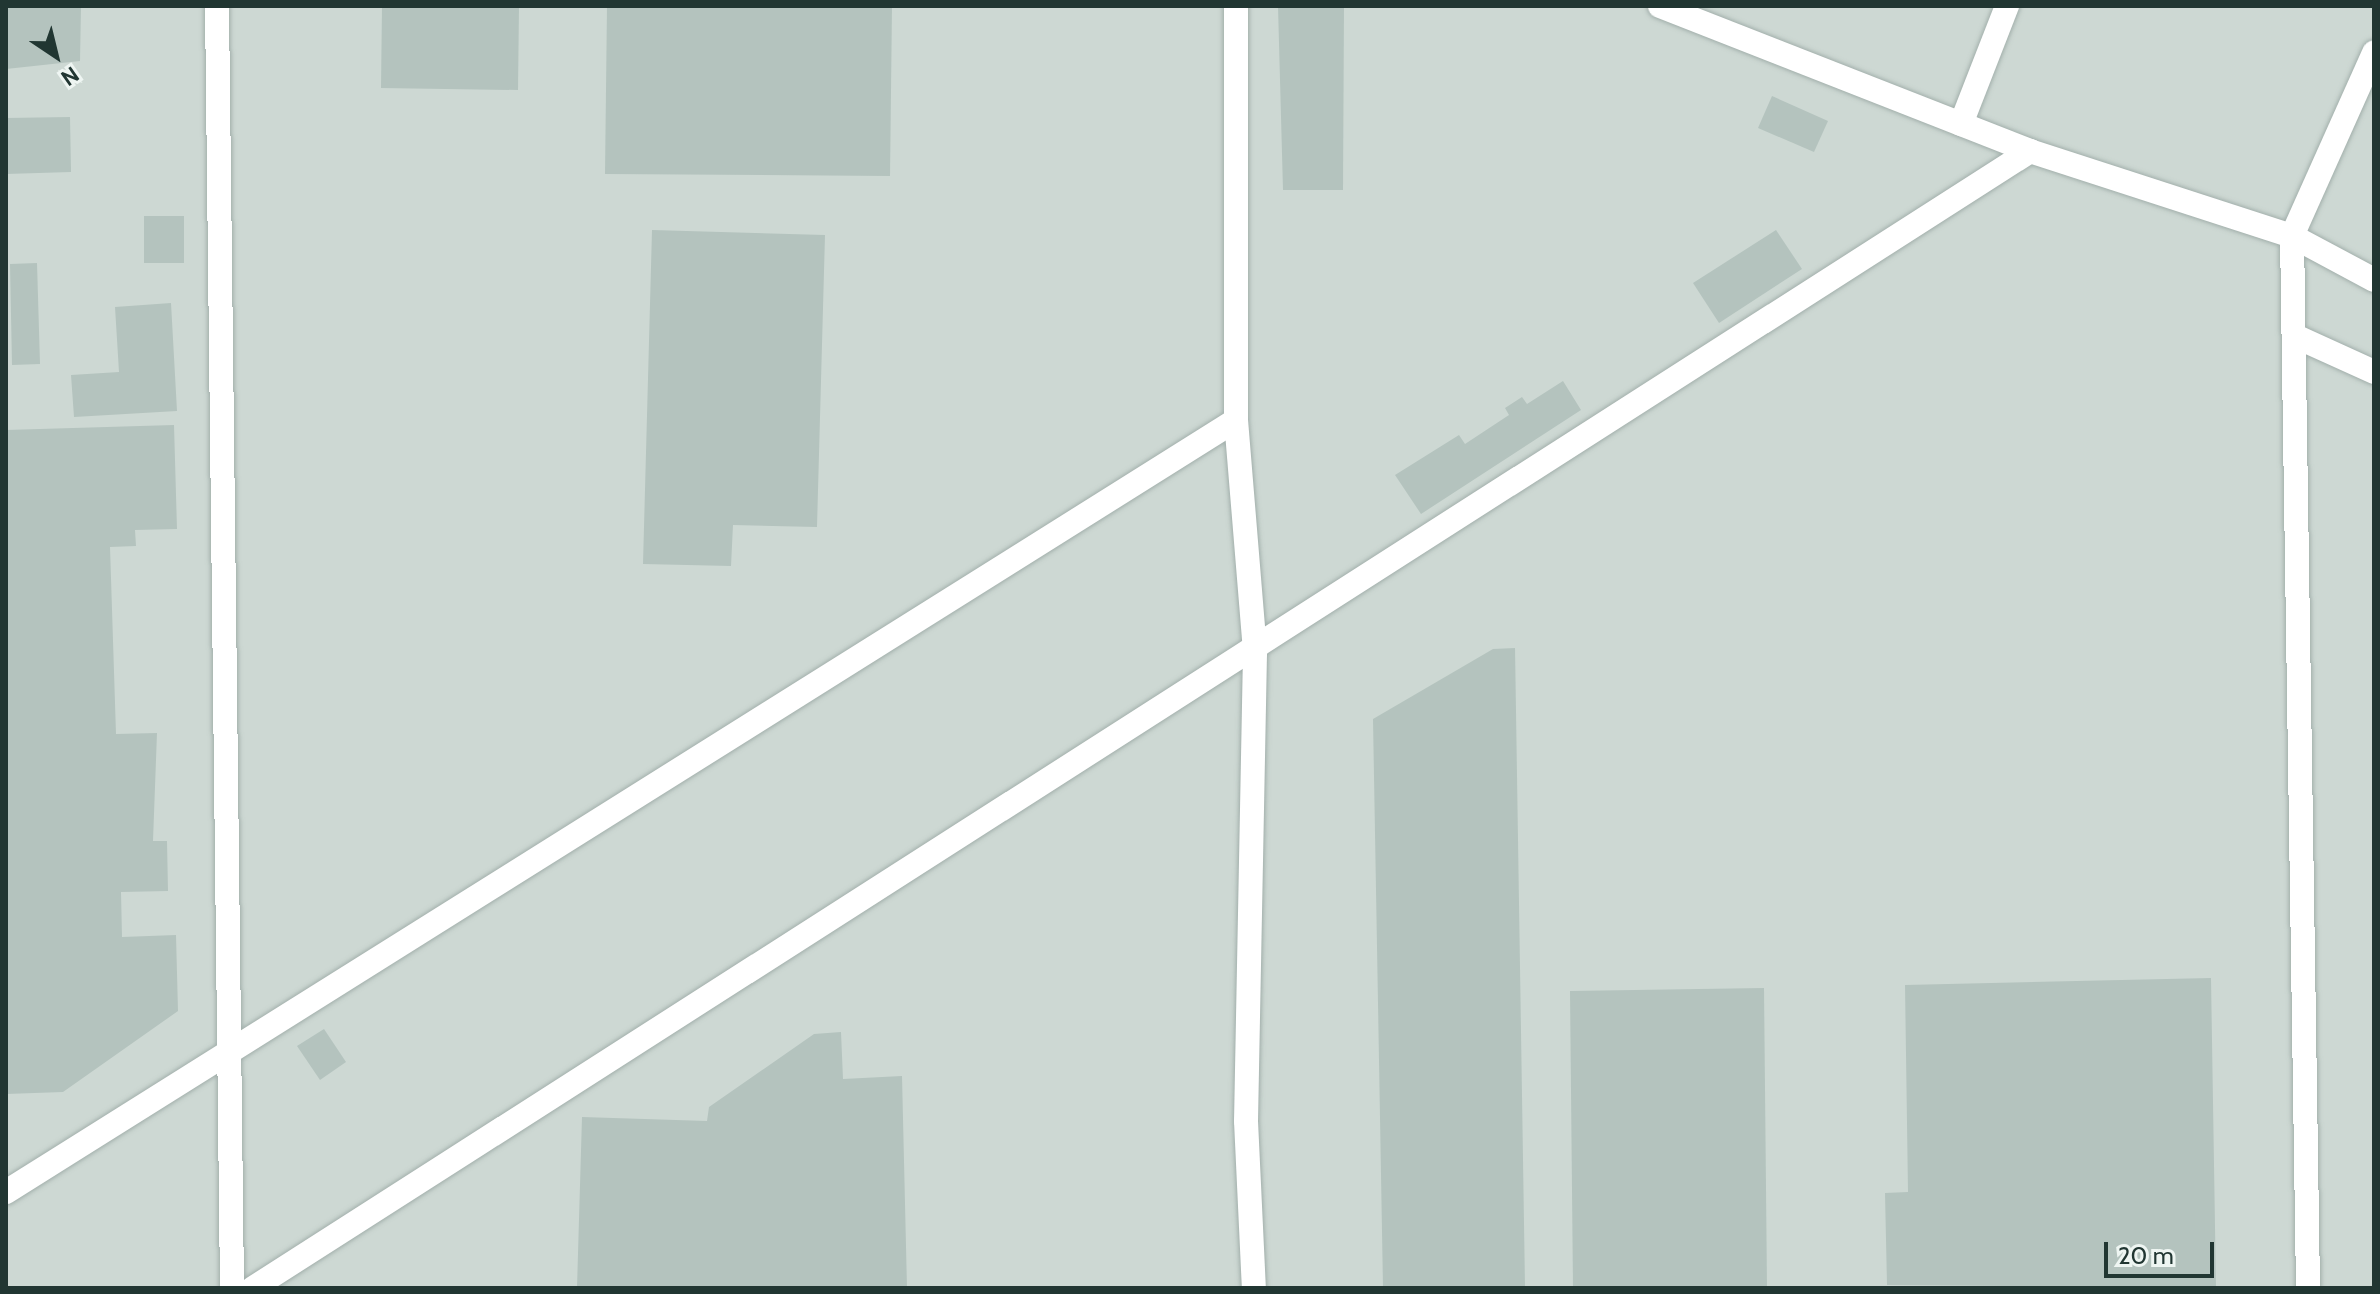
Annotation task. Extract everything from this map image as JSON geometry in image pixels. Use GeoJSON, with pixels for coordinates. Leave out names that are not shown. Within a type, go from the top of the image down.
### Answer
{"type":"FeatureCollection","features":[{"type":"Feature","properties":{"kind":"street"},"geometry":{"type":"LineString","coordinates":[[217,6],[226,1055],[232,1288]]}},
{"type":"Feature","properties":{"kind":"street"},"geometry":{"type":"LineString","coordinates":[[1236,6],[1236,420],[1255,653],[1246,1121],[1254,1288]]}},
{"type":"Feature","properties":{"kind":"street"},"geometry":{"type":"LineString","coordinates":[[1660,6],[2030,151],[2292,236],[2374,280]]}},
{"type":"Feature","properties":{"kind":"street"},"geometry":{"type":"LineString","coordinates":[[1961,124],[2007,6]]}},
{"type":"Feature","properties":{"kind":"street"},"geometry":{"type":"LineString","coordinates":[[2308,1288],[2297,337],[2292,236],[2374,53]]}},
{"type":"Feature","properties":{"kind":"street"},"geometry":{"type":"LineString","coordinates":[[253,1288],[1255,653],[2030,151]]}},
{"type":"Feature","properties":{"kind":"street"},"geometry":{"type":"LineString","coordinates":[[2297,337],[2374,372]]}},
{"type":"Feature","properties":{"kind":"street"},"geometry":{"type":"LineString","coordinates":[[6,1192],[1236,420]]}},
{"type":"Feature","properties":{"kind":"shaded area"},"geometry":{"type":"Polygon","coordinates":[[[6,6],[2374,6],[2374,1288],[6,1288],[6,6]]]}},
{"type":"Feature","properties":{"kind":"building"},"geometry":{"type":"Polygon","coordinates":[[[6,6],[81,6],[80,61],[6,69],[6,6]]]}},
{"type":"Feature","properties":{"kind":"building"},"geometry":{"type":"Polygon","coordinates":[[[382,6],[519,6],[518,90],[381,88],[382,6]]]}},
{"type":"Feature","properties":{"kind":"building"},"geometry":{"type":"Polygon","coordinates":[[[607,6],[892,6],[890,176],[605,174],[607,6]]]}},
{"type":"Feature","properties":{"kind":"building"},"geometry":{"type":"Polygon","coordinates":[[[1278,6],[1344,6],[1343,190],[1283,190],[1278,6]]]}},
{"type":"Feature","properties":{"kind":"building"},"geometry":{"type":"Polygon","coordinates":[[[1772,96],[1828,121],[1814,152],[1758,128],[1772,96]]]}},
{"type":"Feature","properties":{"kind":"building"},"geometry":{"type":"Polygon","coordinates":[[[70,117],[71,172],[6,174],[6,118],[70,117]]]}},
{"type":"Feature","properties":{"kind":"building"},"geometry":{"type":"Polygon","coordinates":[[[144,216],[184,216],[184,263],[144,263],[144,216]]]}},
{"type":"Feature","properties":{"kind":"building"},"geometry":{"type":"Polygon","coordinates":[[[652,230],[825,235],[817,527],[733,525],[731,566],[643,564],[652,230]]]}},
{"type":"Feature","properties":{"kind":"building"},"geometry":{"type":"Polygon","coordinates":[[[1776,230],[1802,269],[1719,323],[1693,283],[1776,230]]]}},
{"type":"Feature","properties":{"kind":"building"},"geometry":{"type":"Polygon","coordinates":[[[37,263],[40,364],[12,365],[10,264],[37,263]]]}},
{"type":"Feature","properties":{"kind":"building"},"geometry":{"type":"Polygon","coordinates":[[[171,303],[177,411],[74,417],[71,375],[119,372],[115,307],[171,303]]]}},
{"type":"Feature","properties":{"kind":"building"},"geometry":{"type":"Polygon","coordinates":[[[1563,381],[1581,410],[1421,514],[1395,475],[1459,435],[1465,444],[1509,415],[1505,408],[1522,397],[1527,404],[1563,381]]]}},
{"type":"Feature","properties":{"kind":"building"},"geometry":{"type":"Polygon","coordinates":[[[174,425],[177,529],[135,530],[136,546],[110,547],[116,734],[157,733],[153,841],[167,841],[168,891],[121,892],[122,937],[176,935],[178,1011],[63,1092],[6,1094],[6,430],[174,425]]]}},
{"type":"Feature","properties":{"kind":"building"},"geometry":{"type":"Polygon","coordinates":[[[1515,648],[1525,1288],[1383,1288],[1373,719],[1493,649],[1515,648]]]}},
{"type":"Feature","properties":{"kind":"building"},"geometry":{"type":"Polygon","coordinates":[[[2211,978],[2216,1288],[1887,1285],[1885,1193],[1908,1192],[1905,985],[2211,978]]]}},
{"type":"Feature","properties":{"kind":"building"},"geometry":{"type":"Polygon","coordinates":[[[1764,988],[1767,1288],[1573,1288],[1570,991],[1764,988]]]}},
{"type":"Feature","properties":{"kind":"building"},"geometry":{"type":"Polygon","coordinates":[[[324,1029],[346,1062],[320,1080],[297,1046],[324,1029]]]}},
{"type":"Feature","properties":{"kind":"building"},"geometry":{"type":"Polygon","coordinates":[[[841,1032],[843,1079],[902,1076],[907,1288],[577,1288],[582,1117],[707,1121],[709,1107],[814,1034],[841,1032]]]}}]}
